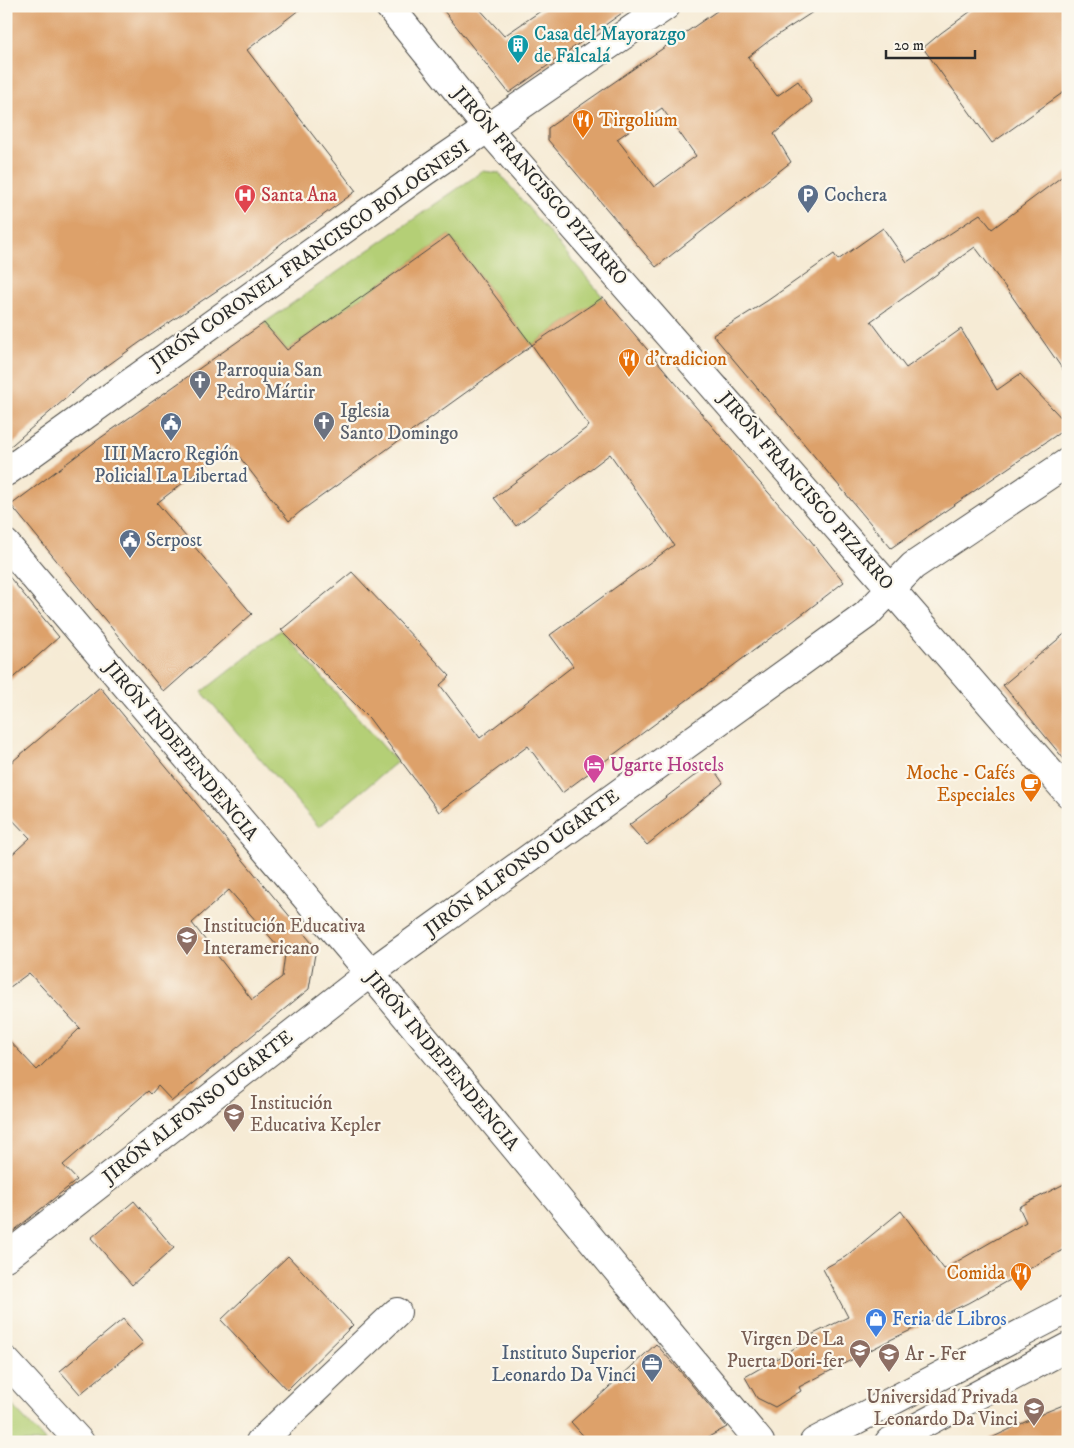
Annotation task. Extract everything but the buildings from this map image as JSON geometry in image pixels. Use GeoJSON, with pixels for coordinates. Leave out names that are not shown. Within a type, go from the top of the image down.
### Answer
{"type":"FeatureCollection","features":[{"type":"Feature","properties":{"kind":"street","name":"JIRÓN FRANCISCO PIZARRO"},"geometry":{"type":"LineString","coordinates":[[389,6],[488,129],[1068,793]]}},
{"type":"Feature","properties":{"kind":"street","name":"JIRÓN CORONEL FRANCISCO BOLOGNESI"},"geometry":{"type":"LineString","coordinates":[[6,472],[416,178],[666,6]]}},
{"type":"Feature","properties":{"kind":"street","name":"JIRÓN ALFONSO UGARTE"},"geometry":{"type":"LineString","coordinates":[[6,1257],[370,973],[866,615],[913,566],[1068,462]]}},
{"type":"Feature","properties":{"kind":"street","name":"JIRÓN INDEPENDENCIA"},"geometry":{"type":"LineString","coordinates":[[6,544],[370,973],[760,1442]]}},
{"type":"Feature","properties":{"kind":"street"},"geometry":{"type":"LineString","coordinates":[[814,1442],[1068,1309]]}},
{"type":"Feature","properties":{"kind":"street"},"geometry":{"type":"LineString","coordinates":[[260,1442],[397,1312]]}},
{"type":"Feature","properties":{"kind":"street"},"geometry":{"type":"LineString","coordinates":[[889,1442],[1068,1347]]}},
{"type":"Feature","properties":{"kind":"street"},"geometry":{"type":"LineString","coordinates":[[6,1361],[80,1442]]}},
{"type":"Feature","properties":{"kind":"green space"},"geometry":{"type":"Polygon","coordinates":[[[483,171],[499,173],[603,297],[532,345],[449,235],[287,350],[264,323],[483,171]]]}},
{"type":"Feature","properties":{"kind":"green space"},"geometry":{"type":"Polygon","coordinates":[[[281,630],[397,762],[319,827],[202,692],[281,630]]]}},
{"type":"Feature","properties":{"kind":"green space"},"geometry":{"type":"Polygon","coordinates":[[[6,1399],[46,1442],[6,1442],[6,1399]]]}},
{"type":"Feature","properties":{"kind":"place","name":"Casa del Mayorazgo de Falcalá"},"geometry":{"type":"Point","coordinates":[518,64]}},
{"type":"Feature","properties":{"kind":"place","name":"Tirgolium"},"geometry":{"type":"Point","coordinates":[583,139]}},
{"type":"Feature","properties":{"kind":"place","name":"Santa Ana"},"geometry":{"type":"Point","coordinates":[245,214]}},
{"type":"Feature","properties":{"kind":"place","name":"Cochera"},"geometry":{"type":"Point","coordinates":[808,214]}},
{"type":"Feature","properties":{"kind":"place","name":"d'tradicion"},"geometry":{"type":"Point","coordinates":[629,378]}},
{"type":"Feature","properties":{"kind":"place","name":"Parroquia San Pedro Mártir"},"geometry":{"type":"Point","coordinates":[200,400]}},
{"type":"Feature","properties":{"kind":"place","name":"Iglesia Santo Domingo"},"geometry":{"type":"Point","coordinates":[324,441]}},
{"type":"Feature","properties":{"kind":"place","name":"III Macro Región Policial La Libertad"},"geometry":{"type":"Point","coordinates":[171,442]}},
{"type":"Feature","properties":{"kind":"place","name":"Serpost"},"geometry":{"type":"Point","coordinates":[130,559]}},
{"type":"Feature","properties":{"kind":"place","name":"Ugarte Hostels"},"geometry":{"type":"Point","coordinates":[594,784]}},
{"type":"Feature","properties":{"kind":"place","name":"Moche - Cafés Especiales"},"geometry":{"type":"Point","coordinates":[1031,803]}},
{"type":"Feature","properties":{"kind":"place","name":"Institución Educativa Interamericano"},"geometry":{"type":"Point","coordinates":[187,956]}},
{"type":"Feature","properties":{"kind":"place","name":"Institución Educativa Kepler"},"geometry":{"type":"Point","coordinates":[234,1133]}},
{"type":"Feature","properties":{"kind":"place","name":"Comida"},"geometry":{"type":"Point","coordinates":[1021,1292]}},
{"type":"Feature","properties":{"kind":"place","name":"Feria de Libros"},"geometry":{"type":"Point","coordinates":[876,1338]}},
{"type":"Feature","properties":{"kind":"place","name":"Virgen De La Puerta Dori-fer"},"geometry":{"type":"Point","coordinates":[860,1369]}},
{"type":"Feature","properties":{"kind":"place","name":"Ar - Fer"},"geometry":{"type":"Point","coordinates":[889,1373]}},
{"type":"Feature","properties":{"kind":"place","name":"Instituto Superior Leonardo Da Vinci"},"geometry":{"type":"Point","coordinates":[652,1383]}},
{"type":"Feature","properties":{"kind":"place","name":"Universidad Privada Leonardo Da Vinci"},"geometry":{"type":"Point","coordinates":[1034,1427]}}]}
